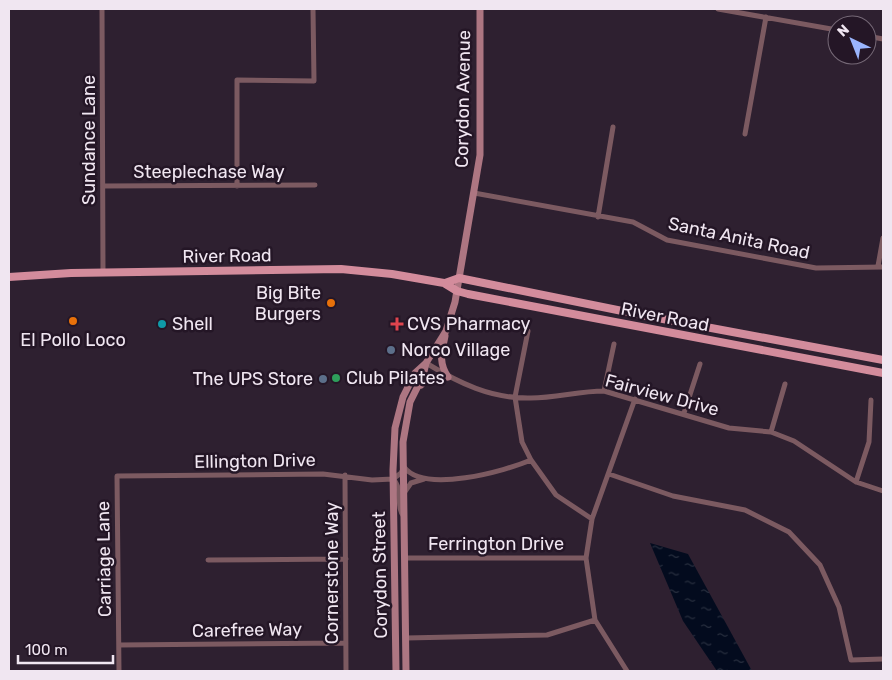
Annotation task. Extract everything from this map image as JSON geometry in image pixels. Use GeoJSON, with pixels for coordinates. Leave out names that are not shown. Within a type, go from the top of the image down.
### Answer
{"type":"FeatureCollection","features":[{"type":"Feature","properties":{"kind":"main road","name":"Corydon Avenue"},"geometry":{"type":"LineString","coordinates":[[459,278],[474,193],[481,136],[480,9]]}},
{"type":"Feature","properties":{"kind":"main road","name":"River Road"},"geometry":{"type":"LineString","coordinates":[[9,277],[103,272],[341,269],[392,274],[444,283],[457,291],[883,373]]}},
{"type":"Feature","properties":{"kind":"main road","name":"River Road"},"geometry":{"type":"LineString","coordinates":[[444,283],[459,278],[647,316],[883,360]]}},
{"type":"Feature","properties":{"kind":"main road","name":"Corydon Street"},"geometry":{"type":"LineString","coordinates":[[396,671],[393,479],[395,428],[403,397],[416,373],[426,363],[446,331],[459,278]]}},
{"type":"Feature","properties":{"kind":"main road"},"geometry":{"type":"LineString","coordinates":[[446,331],[440,360],[442,368],[448,377]]}},
{"type":"Feature","properties":{"kind":"main road","name":"Corydon Street"},"geometry":{"type":"LineString","coordinates":[[406,671],[404,425],[410,402],[423,376],[426,363]]}},
{"type":"Feature","properties":{"kind":"main road"},"geometry":{"type":"LineString","coordinates":[[410,402],[429,377],[448,377]]}},
{"type":"Feature","properties":{"kind":"street","name":"Sundance Lane"},"geometry":{"type":"LineString","coordinates":[[102,9],[103,272]]}},
{"type":"Feature","properties":{"kind":"street"},"geometry":{"type":"LineString","coordinates":[[237,186],[237,80],[314,81],[313,9]]}},
{"type":"Feature","properties":{"kind":"street"},"geometry":{"type":"LineString","coordinates":[[718,9],[827,28]]}},
{"type":"Feature","properties":{"kind":"street"},"geometry":{"type":"LineString","coordinates":[[745,134],[766,17]]}},
{"type":"Feature","properties":{"kind":"street"},"geometry":{"type":"LineString","coordinates":[[598,216],[613,127]]}},
{"type":"Feature","properties":{"kind":"street","name":"Steeplechase Way"},"geometry":{"type":"LineString","coordinates":[[103,186],[315,185]]}},
{"type":"Feature","properties":{"kind":"street","name":"Santa Anita Road"},"geometry":{"type":"LineString","coordinates":[[474,193],[633,222],[667,240],[816,268],[881,267]]}},
{"type":"Feature","properties":{"kind":"street"},"geometry":{"type":"LineString","coordinates":[[881,267],[883,238]]}},
{"type":"Feature","properties":{"kind":"street"},"geometry":{"type":"LineString","coordinates":[[528,331],[515,397],[522,442],[531,460],[556,495],[592,519]]}},
{"type":"Feature","properties":{"kind":"street"},"geometry":{"type":"LineString","coordinates":[[604,391],[614,344]]}},
{"type":"Feature","properties":{"kind":"street","name":"Fairview Drive"},"geometry":{"type":"LineString","coordinates":[[426,363],[448,377],[487,393],[530,398],[588,391],[604,391],[730,428],[771,432],[794,441],[856,482],[883,491]]}},
{"type":"Feature","properties":{"kind":"street"},"geometry":{"type":"LineString","coordinates":[[684,413],[700,364]]}},
{"type":"Feature","properties":{"kind":"street"},"geometry":{"type":"LineString","coordinates":[[771,432],[785,384]]}},
{"type":"Feature","properties":{"kind":"street"},"geometry":{"type":"LineString","coordinates":[[627,671],[595,620],[586,558],[592,519],[635,399]]}},
{"type":"Feature","properties":{"kind":"street"},"geometry":{"type":"LineString","coordinates":[[856,482],[869,442],[871,400]]}},
{"type":"Feature","properties":{"kind":"street"},"geometry":{"type":"LineString","coordinates":[[404,493],[411,483],[427,479],[473,478],[491,475],[531,460]]}},
{"type":"Feature","properties":{"kind":"street"},"geometry":{"type":"LineString","coordinates":[[393,479],[402,473],[404,467]]}},
{"type":"Feature","properties":{"kind":"street"},"geometry":{"type":"LineString","coordinates":[[404,467],[408,472],[427,479]]}},
{"type":"Feature","properties":{"kind":"street"},"geometry":{"type":"LineString","coordinates":[[609,474],[673,496],[745,510],[789,532],[820,565],[839,607],[851,660],[883,659]]}},
{"type":"Feature","properties":{"kind":"street","name":"Ellington Drive"},"geometry":{"type":"LineString","coordinates":[[117,476],[345,475],[372,480],[393,479]]}},
{"type":"Feature","properties":{"kind":"street","name":"Cornerstone Way"},"geometry":{"type":"LineString","coordinates":[[345,475],[346,671]]}},
{"type":"Feature","properties":{"kind":"street","name":"Carriage Lane"},"geometry":{"type":"LineString","coordinates":[[117,476],[119,671]]}},
{"type":"Feature","properties":{"kind":"street","name":"Corydon Street"},"geometry":{"type":"LineString","coordinates":[[393,479],[399,488],[400,512],[404,517]]}},
{"type":"Feature","properties":{"kind":"street","name":"Ferrington Drive"},"geometry":{"type":"LineString","coordinates":[[406,558],[586,558]]}},
{"type":"Feature","properties":{"kind":"street"},"geometry":{"type":"LineString","coordinates":[[208,560],[346,559]]}},
{"type":"Feature","properties":{"kind":"street"},"geometry":{"type":"LineString","coordinates":[[406,638],[547,635],[595,620]]}},
{"type":"Feature","properties":{"kind":"street","name":"Carefree Way"},"geometry":{"type":"LineString","coordinates":[[119,645],[346,643]]}},
{"type":"Feature","properties":{"kind":"water"},"geometry":{"type":"Polygon","coordinates":[[[650,543],[688,554],[752,671],[717,671],[683,621],[650,543]]]}},
{"type":"Feature","properties":{"kind":"place","name":"Big Bite Burgers"},"geometry":{"type":"Point","coordinates":[331,303]}},
{"type":"Feature","properties":{"kind":"place","name":"El Pollo Loco"},"geometry":{"type":"Point","coordinates":[73,321]}},
{"type":"Feature","properties":{"kind":"place","name":"Shell"},"geometry":{"type":"Point","coordinates":[162,324]}},
{"type":"Feature","properties":{"kind":"place","name":"CVS Pharmacy"},"geometry":{"type":"Point","coordinates":[397,324]}},
{"type":"Feature","properties":{"kind":"place","name":"Norco Village"},"geometry":{"type":"Point","coordinates":[391,350]}},
{"type":"Feature","properties":{"kind":"place","name":"Club Pilates"},"geometry":{"type":"Point","coordinates":[336,378]}},
{"type":"Feature","properties":{"kind":"place","name":"The UPS Store"},"geometry":{"type":"Point","coordinates":[323,379]}}]}
